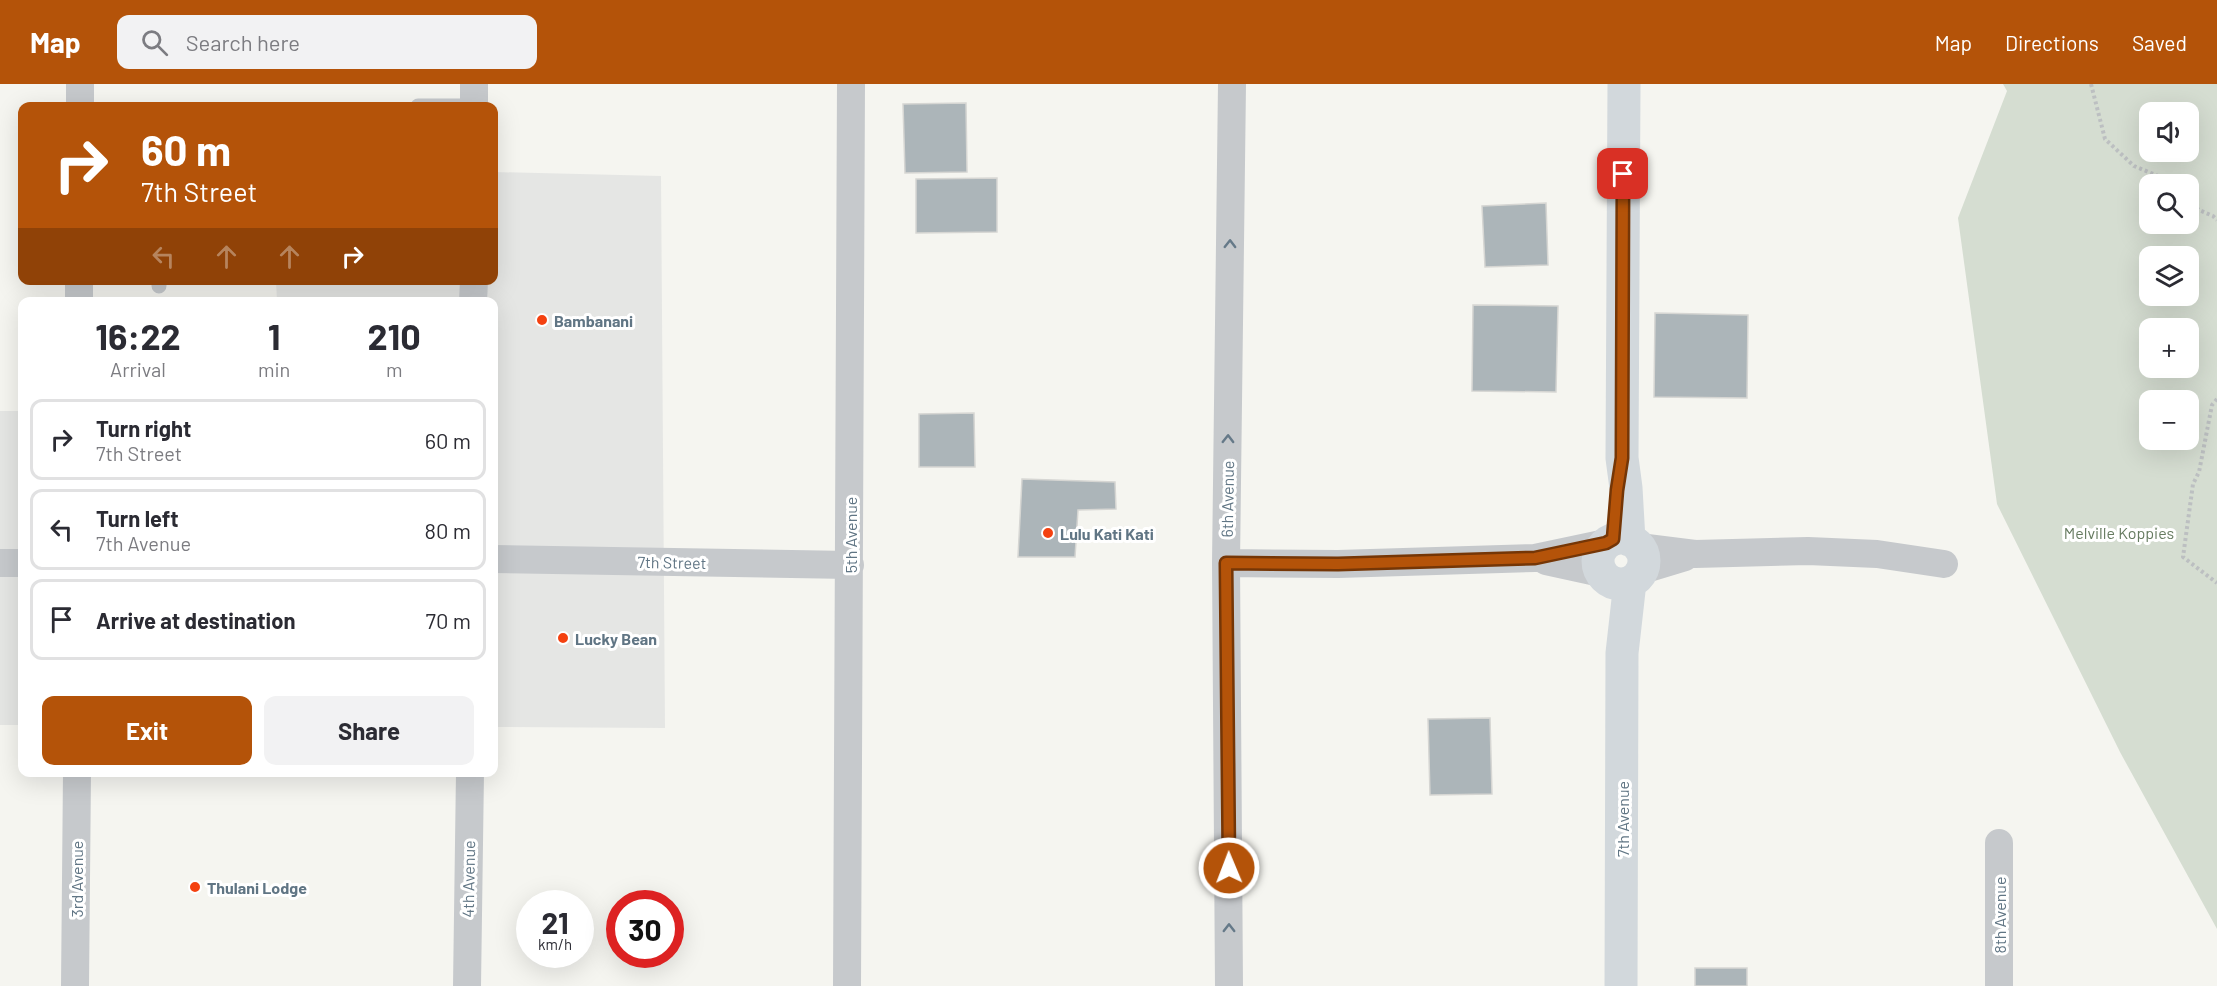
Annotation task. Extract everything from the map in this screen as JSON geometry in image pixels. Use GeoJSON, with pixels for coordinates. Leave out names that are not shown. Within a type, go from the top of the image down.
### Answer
{"type":"FeatureCollection","features":[{"type":"Feature","properties":{"kind":"street"},"geometry":{"type":"LineString","coordinates":[[80,84],[80,102]]}},
{"type":"Feature","properties":{"kind":"street"},"geometry":{"type":"LineString","coordinates":[[474,84],[474,102]]}},
{"type":"Feature","properties":{"kind":"street","name":"5th Avenue"},"geometry":{"type":"LineString","coordinates":[[848,986],[850,84]]}},
{"type":"Feature","properties":{"kind":"street","name":"6th Avenue"},"geometry":{"type":"LineString","coordinates":[[1229,986],[1226,563],[1232,84]]}},
{"type":"Feature","properties":{"kind":"street","name":"7th Avenue"},"geometry":{"type":"LineString","coordinates":[[1621,986],[1622,653],[1615,616],[1622,560],[1617,490],[1622,458],[1624,84]]}},
{"type":"Feature","properties":{"kind":"street"},"geometry":{"type":"LineString","coordinates":[[1226,563],[1338,564],[1535,558],[1622,560],[1695,554],[1820,551],[1877,554],[1944,564]]}},
{"type":"Feature","properties":{"kind":"street","name":"7th Street"},"geometry":{"type":"LineString","coordinates":[[498,560],[850,566]]}},
{"type":"Feature","properties":{"kind":"street"},"geometry":{"type":"LineString","coordinates":[[0,563],[18,563]]}},
{"type":"Feature","properties":{"kind":"street","name":"3rd Avenue"},"geometry":{"type":"LineString","coordinates":[[75,986],[77,777]]}},
{"type":"Feature","properties":{"kind":"street","name":"4th Avenue"},"geometry":{"type":"LineString","coordinates":[[467,986],[470,777]]}},
{"type":"Feature","properties":{"kind":"street","name":"8th Avenue"},"geometry":{"type":"LineString","coordinates":[[1999,843],[1999,986]]}},
{"type":"Feature","properties":{"kind":"path"},"geometry":{"type":"LineString","coordinates":[[2091,84],[2105,139],[2134,166],[2153,174]]}},
{"type":"Feature","properties":{"kind":"path"},"geometry":{"type":"LineString","coordinates":[[2199,210],[2214,216],[2217,220]]}},
{"type":"Feature","properties":{"kind":"path"},"geometry":{"type":"LineString","coordinates":[[2216,584],[2183,557],[2193,484],[2199,472],[2212,405],[2217,399]]}},
{"type":"Feature","properties":{"kind":"shaded area"},"geometry":{"type":"Polygon","coordinates":[[[498,172],[661,176],[665,728],[498,727],[498,297],[277,297],[276,285],[498,285],[498,172]]]}},
{"type":"Feature","properties":{"kind":"shaded area"},"geometry":{"type":"Polygon","coordinates":[[[0,411],[18,411],[18,725],[0,725],[0,411]]]}},
{"type":"Feature","properties":{"kind":"green space","name":"Melville Koppies"},"geometry":{"type":"Polygon","coordinates":[[[2003,84],[2217,84],[2217,929],[2120,752],[1997,504],[1958,218],[2007,91],[2003,84]]]}},
{"type":"Feature","properties":{"kind":"building"},"geometry":{"type":"Polygon","coordinates":[[[966,103],[967,172],[905,173],[903,104],[966,103]]]}},
{"type":"Feature","properties":{"kind":"building"},"geometry":{"type":"Polygon","coordinates":[[[997,178],[997,232],[916,233],[916,179],[997,178]]]}},
{"type":"Feature","properties":{"kind":"building"},"geometry":{"type":"Polygon","coordinates":[[[1546,203],[1548,265],[1485,267],[1482,206],[1546,203]]]}},
{"type":"Feature","properties":{"kind":"building"},"geometry":{"type":"Polygon","coordinates":[[[1473,305],[1558,306],[1556,392],[1472,391],[1473,305]]]}},
{"type":"Feature","properties":{"kind":"building"},"geometry":{"type":"Polygon","coordinates":[[[1655,313],[1748,315],[1747,398],[1654,397],[1655,313]]]}},
{"type":"Feature","properties":{"kind":"building"},"geometry":{"type":"Polygon","coordinates":[[[974,413],[975,467],[919,467],[919,414],[974,413]]]}},
{"type":"Feature","properties":{"kind":"building","name":"Lulu Kati Kati"},"geometry":{"type":"Polygon","coordinates":[[[1022,479],[1115,482],[1116,509],[1078,510],[1075,557],[1018,557],[1022,479]]]}},
{"type":"Feature","properties":{"kind":"building"},"geometry":{"type":"Polygon","coordinates":[[[1490,718],[1492,794],[1430,795],[1428,719],[1490,718]]]}},
{"type":"Feature","properties":{"kind":"building"},"geometry":{"type":"Polygon","coordinates":[[[1695,968],[1747,968],[1747,986],[1695,986],[1695,968]]]}},
{"type":"Feature","properties":{"kind":"place","name":"Bambanani"},"geometry":{"type":"Point","coordinates":[542,320]}},
{"type":"Feature","properties":{"kind":"place","name":"Lulu Kati Kati"},"geometry":{"type":"Point","coordinates":[1048,533]}},
{"type":"Feature","properties":{"kind":"place","name":"Lucky Bean"},"geometry":{"type":"Point","coordinates":[563,638]}},
{"type":"Feature","properties":{"kind":"place","name":"Thulani Lodge"},"geometry":{"type":"Point","coordinates":[195,887]}},
{"type":"Feature","properties":{"kind":"route"},"geometry":{"type":"LineString","coordinates":[[1229,868],[1226,563],[1338,564],[1535,558],[1606,543],[1613,539],[1622,458],[1623,174]]}}]}
